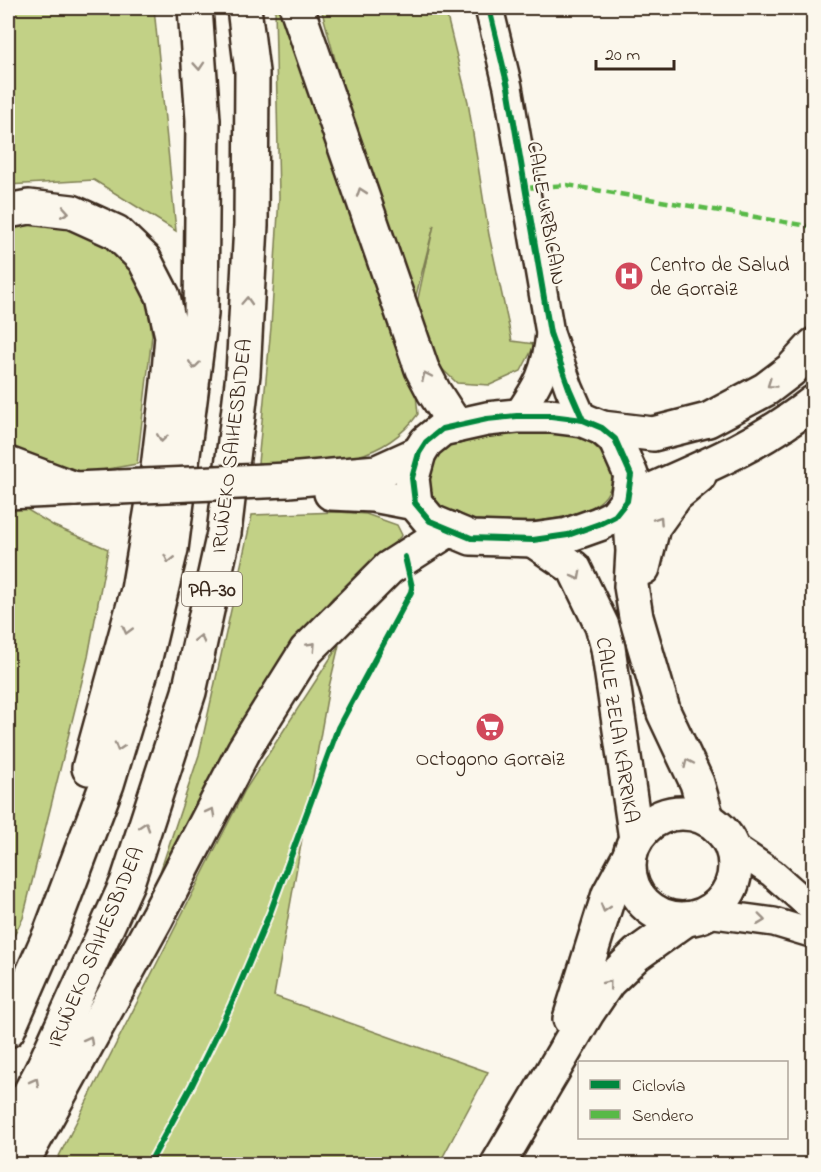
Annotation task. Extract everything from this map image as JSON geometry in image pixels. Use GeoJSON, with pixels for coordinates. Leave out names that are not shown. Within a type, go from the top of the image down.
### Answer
{"type":"FeatureCollection","features":[{"type":"Feature","properties":{"kind":"main road","name":"PA-30"},"geometry":{"type":"LineString","coordinates":[[8,1030],[50,934],[108,784],[144,662],[171,549],[201,314],[203,120],[195,8]]}},
{"type":"Feature","properties":{"kind":"main road","name":"IRUÑEKO SAIHESBIDEA"},"geometry":{"type":"LineString","coordinates":[[8,1134],[41,1072],[127,883],[189,692],[224,533],[243,374],[251,225],[252,72],[244,8]]}},
{"type":"Feature","properties":{"kind":"main road"},"geometry":{"type":"LineString","coordinates":[[297,8],[422,369],[434,393],[456,426]]}},
{"type":"Feature","properties":{"kind":"main road"},"geometry":{"type":"LineString","coordinates":[[8,211],[29,207],[72,212],[116,232],[144,260],[163,296],[171,336],[156,485],[138,590],[79,806],[50,934]]}},
{"type":"Feature","properties":{"kind":"main road"},"geometry":{"type":"LineString","coordinates":[[813,345],[791,370],[766,389],[708,420],[653,434],[551,416],[487,419],[442,429],[426,442],[419,453],[412,478],[415,503],[430,521],[471,538],[533,540],[568,535],[615,516],[627,501],[719,460],[787,423],[813,402]]}},
{"type":"Feature","properties":{"kind":"main road"},"geometry":{"type":"LineString","coordinates":[[593,424],[615,439],[631,475],[627,501]]}},
{"type":"Feature","properties":{"kind":"main road"},"geometry":{"type":"LineString","coordinates":[[288,487],[320,479],[377,472],[419,453]]}},
{"type":"Feature","properties":{"kind":"main road","name":"CALLE ZELAI KARRIKA"},"geometry":{"type":"LineString","coordinates":[[636,617],[641,576],[653,527],[676,495],[719,460]]}},
{"type":"Feature","properties":{"kind":"main road"},"geometry":{"type":"LineString","coordinates":[[8,464],[75,489]]}},
{"type":"Feature","properties":{"kind":"main road"},"geometry":{"type":"LineString","coordinates":[[8,506],[118,494],[288,487],[373,495],[415,503]]}},
{"type":"Feature","properties":{"kind":"main road"},"geometry":{"type":"LineString","coordinates":[[8,492],[75,489],[118,494]]}},
{"type":"Feature","properties":{"kind":"main road","name":"CALLE ZELAI KARRIKA"},"geometry":{"type":"LineString","coordinates":[[627,501],[631,522],[631,586],[636,617],[664,713],[697,783],[707,818]]}},
{"type":"Feature","properties":{"kind":"main road"},"geometry":{"type":"LineString","coordinates":[[21,1164],[157,917],[244,750],[306,651],[389,568],[450,529]]}},
{"type":"Feature","properties":{"kind":"main road","name":"CALLE ZELAI KARRIKA"},"geometry":{"type":"LineString","coordinates":[[533,540],[574,568],[602,626],[608,648],[633,847]]}},
{"type":"Feature","properties":{"kind":"main road"},"geometry":{"type":"LineString","coordinates":[[498,1164],[608,982],[637,954],[696,916],[720,904],[729,892],[735,877],[736,861],[732,846],[718,826],[707,818],[692,813],[675,813],[659,818],[646,826],[633,847],[609,894],[554,1069]]}},
{"type":"Feature","properties":{"kind":"main road"},"geometry":{"type":"LineString","coordinates":[[633,847],[629,871],[633,887],[642,901],[655,911],[669,917],[696,916]]}},
{"type":"Feature","properties":{"kind":"street","name":"CALLE URBICAIN"},"geometry":{"type":"LineString","coordinates":[[489,8],[508,87],[550,333],[569,388],[593,424]]}},
{"type":"Feature","properties":{"kind":"street","name":"CALLE URBICAIN"},"geometry":{"type":"LineString","coordinates":[[517,416],[536,388],[548,361],[550,333]]}},
{"type":"Feature","properties":{"kind":"street"},"geometry":{"type":"LineString","coordinates":[[732,846],[772,873],[813,910]]}},
{"type":"Feature","properties":{"kind":"street"},"geometry":{"type":"LineString","coordinates":[[696,916],[774,922],[813,934]]}},
{"type":"Feature","properties":{"kind":"green space"},"geometry":{"type":"Polygon","coordinates":[[[8,8],[154,8],[176,231],[94,180],[8,185],[8,8]]]}},
{"type":"Feature","properties":{"kind":"green space"},"geometry":{"type":"Polygon","coordinates":[[[275,8],[282,8],[415,385],[418,414],[402,432],[385,445],[366,453],[325,462],[258,463],[271,327],[279,197],[275,8]]]}},
{"type":"Feature","properties":{"kind":"green space"},"geometry":{"type":"Polygon","coordinates":[[[321,8],[445,8],[468,102],[489,235],[512,341],[535,344],[521,371],[490,385],[457,383],[441,368],[413,321],[434,225],[408,327],[321,8]]]}},
{"type":"Feature","properties":{"kind":"green space"},"geometry":{"type":"Polygon","coordinates":[[[29,224],[64,228],[111,245],[145,290],[152,335],[137,464],[84,473],[31,463],[8,451],[8,230],[29,224]]]}},
{"type":"Feature","properties":{"kind":"green space"},"geometry":{"type":"Polygon","coordinates":[[[504,434],[565,434],[587,440],[596,447],[610,466],[609,490],[596,504],[576,514],[551,519],[497,521],[456,517],[446,513],[438,506],[430,488],[432,467],[436,458],[443,450],[456,443],[504,434]]]}},
{"type":"Feature","properties":{"kind":"green space"},"geometry":{"type":"Polygon","coordinates":[[[8,498],[54,526],[108,549],[88,657],[23,918],[8,948],[8,498]]]}},
{"type":"Feature","properties":{"kind":"green space"},"geometry":{"type":"Polygon","coordinates":[[[339,512],[366,514],[397,525],[402,535],[370,568],[333,597],[275,671],[155,887],[199,755],[252,515],[339,512]]]}},
{"type":"Feature","properties":{"kind":"green space"},"geometry":{"type":"Polygon","coordinates":[[[339,645],[329,687],[274,996],[488,1072],[439,1164],[55,1164],[245,790],[339,645]]]}},
{"type":"Feature","properties":{"kind":"marked path"},"geometry":{"type":"LineString","coordinates":[[526,188],[567,185],[814,227]]}},
{"type":"Feature","properties":{"kind":"cycle path"},"geometry":{"type":"LineString","coordinates":[[489,8],[508,87],[550,333],[583,420]]}},
{"type":"Feature","properties":{"kind":"cycle path"},"geometry":{"type":"LineString","coordinates":[[517,416],[551,416],[583,420],[602,428],[615,439],[631,475],[627,501],[615,516],[568,535],[533,540],[471,538],[430,521],[415,503],[412,478],[419,453],[426,442],[442,429],[487,419],[517,416]]}},
{"type":"Feature","properties":{"kind":"cycle path"},"geometry":{"type":"LineString","coordinates":[[149,1164],[191,1087],[231,1005],[270,913],[338,728],[411,592],[412,587],[405,557]]}},
{"type":"Feature","properties":{"kind":"place","name":"Centro de Salud de Gorraiz"},"geometry":{"type":"Point","coordinates":[629,276]}},
{"type":"Feature","properties":{"kind":"place","name":"Octogono Gorraiz"},"geometry":{"type":"Point","coordinates":[490,727]}}]}
